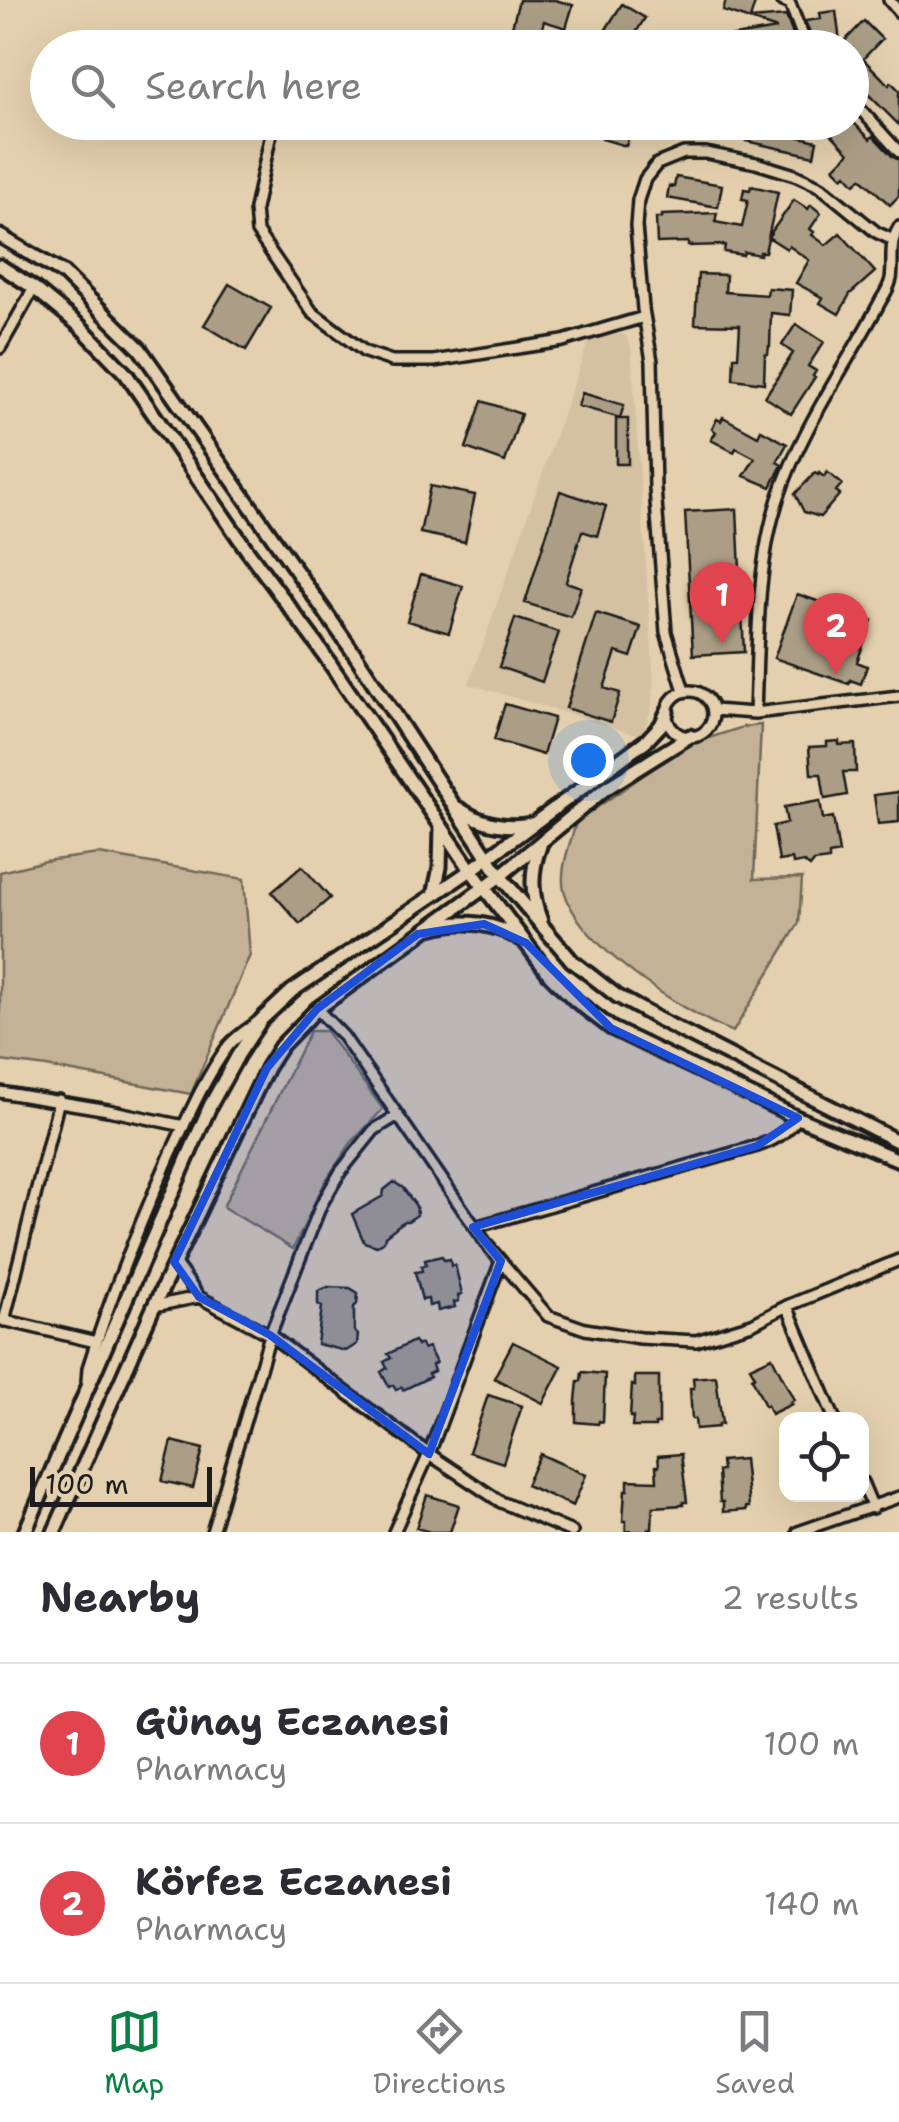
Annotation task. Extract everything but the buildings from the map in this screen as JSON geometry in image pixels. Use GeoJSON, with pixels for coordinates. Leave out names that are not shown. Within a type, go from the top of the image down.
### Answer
{"type":"FeatureCollection","features":[{"type":"Feature","properties":{"kind":"street"},"geometry":{"type":"LineString","coordinates":[[781,0],[790,4],[800,30]]}},
{"type":"Feature","properties":{"kind":"street"},"geometry":{"type":"LineString","coordinates":[[888,0],[899,12]]}},
{"type":"Feature","properties":{"kind":"street"},"geometry":{"type":"LineString","coordinates":[[869,119],[899,152]]}},
{"type":"Feature","properties":{"kind":"street"},"geometry":{"type":"LineString","coordinates":[[270,140],[255,209],[257,232],[312,312],[365,352],[392,361],[434,361],[563,341],[644,317]]}},
{"type":"Feature","properties":{"kind":"street"},"geometry":{"type":"LineString","coordinates":[[684,691],[666,632],[654,488],[652,360],[636,226],[638,200],[650,170],[672,156],[706,153],[796,174],[893,240]]}},
{"type":"Feature","properties":{"kind":"street"},"geometry":{"type":"LineString","coordinates":[[755,713],[764,564],[773,516],[786,476],[808,431],[890,285],[893,240],[899,227]]}},
{"type":"Feature","properties":{"kind":"street"},"geometry":{"type":"LineString","coordinates":[[0,236],[62,273],[140,349],[354,653],[500,876],[572,960],[616,996],[662,1022],[899,1142]]}},
{"type":"Feature","properties":{"kind":"street"},"geometry":{"type":"LineString","coordinates":[[0,266],[80,326],[126,374],[471,870],[548,974],[611,1028],[798,1118],[899,1160]]}},
{"type":"Feature","properties":{"kind":"street"},"geometry":{"type":"LineString","coordinates":[[0,348],[34,288]]}},
{"type":"Feature","properties":{"kind":"street"},"geometry":{"type":"LineString","coordinates":[[87,1389],[96,1342],[152,1195],[222,1055],[239,1034],[292,992],[488,858],[647,740],[661,725],[672,699],[692,691],[705,696],[712,710],[710,725],[690,736],[670,726],[667,712]]}},
{"type":"Feature","properties":{"kind":"street"},"geometry":{"type":"LineString","coordinates":[[712,710],[755,713],[899,696]]}},
{"type":"Feature","properties":{"kind":"street"},"geometry":{"type":"LineString","coordinates":[[54,1532],[174,1262],[281,1046],[317,1009],[500,876],[604,789],[690,736]]}},
{"type":"Feature","properties":{"kind":"street"},"geometry":{"type":"LineString","coordinates":[[452,804],[472,817],[496,824],[535,824]]}},
{"type":"Feature","properties":{"kind":"street"},"geometry":{"type":"LineString","coordinates":[[434,896],[442,826]]}},
{"type":"Feature","properties":{"kind":"street"},"geometry":{"type":"LineString","coordinates":[[541,842],[532,886],[540,918],[551,937]]}},
{"type":"Feature","properties":{"kind":"street"},"geometry":{"type":"LineString","coordinates":[[418,934],[472,922],[495,927],[526,943]]}},
{"type":"Feature","properties":{"kind":"street"},"geometry":{"type":"LineString","coordinates":[[317,1009],[344,1036],[475,1227],[548,1316],[585,1330],[696,1341],[752,1324],[899,1260]]}},
{"type":"Feature","properties":{"kind":"street"},"geometry":{"type":"LineString","coordinates":[[24,1532],[210,1106],[261,1020]]}},
{"type":"Feature","properties":{"kind":"street"},"geometry":{"type":"LineString","coordinates":[[0,1092],[184,1126]]}},
{"type":"Feature","properties":{"kind":"street"},"geometry":{"type":"LineString","coordinates":[[59,1100],[2,1320],[96,1342]]}},
{"type":"Feature","properties":{"kind":"street"},"geometry":{"type":"LineString","coordinates":[[212,1532],[270,1335],[320,1205],[374,1130],[398,1115]]}},
{"type":"Feature","properties":{"kind":"street"},"geometry":{"type":"LineString","coordinates":[[475,1227],[767,1143],[786,1132],[798,1118]]}},
{"type":"Feature","properties":{"kind":"street"},"geometry":{"type":"LineString","coordinates":[[394,1532],[429,1454],[501,1261]]}},
{"type":"Feature","properties":{"kind":"street"},"geometry":{"type":"LineString","coordinates":[[174,1262],[199,1296],[270,1335],[429,1454],[502,1502],[572,1532]]}},
{"type":"Feature","properties":{"kind":"street"},"geometry":{"type":"LineString","coordinates":[[154,1306],[199,1296]]}},
{"type":"Feature","properties":{"kind":"street"},"geometry":{"type":"LineString","coordinates":[[787,1306],[832,1412]]}},
{"type":"Feature","properties":{"kind":"street"},"geometry":{"type":"LineString","coordinates":[[798,1532],[899,1498]]}},
{"type":"Feature","properties":{"kind":"street"},"geometry":{"type":"LineString","coordinates":[[869,1500],[872,1508]]}},
{"type":"Feature","properties":{"kind":"highlighted area"},"geometry":{"type":"Polygon","coordinates":[[[484,924],[526,943],[611,1028],[798,1118],[757,1146],[473,1227],[501,1261],[429,1454],[270,1335],[199,1297],[174,1262],[267,1068],[317,1009],[418,934],[484,924]]]}},
{"type":"Feature","properties":{"kind":"shaded area"},"geometry":{"type":"Polygon","coordinates":[[[624,334],[631,346],[654,682],[651,710],[642,736],[469,684],[590,337],[624,334]]]}},
{"type":"Feature","properties":{"kind":"shaded area"},"geometry":{"type":"Polygon","coordinates":[[[761,725],[754,879],[802,878],[799,923],[733,1032],[661,993],[610,954],[573,911],[564,890],[563,873],[576,822],[687,745],[761,725]]]}},
{"type":"Feature","properties":{"kind":"shaded area"},"geometry":{"type":"Polygon","coordinates":[[[99,854],[244,879],[250,955],[191,1094],[0,1061],[0,872],[99,854]]]}},
{"type":"Feature","properties":{"kind":"shaded area"},"geometry":{"type":"Polygon","coordinates":[[[310,1031],[326,1031],[383,1109],[351,1143],[326,1180],[293,1249],[223,1207],[310,1031]]]}},
{"type":"Feature","properties":{"kind":"place","name":"Günay Eczanesi"},"geometry":{"type":"Point","coordinates":[722,644]}},
{"type":"Feature","properties":{"kind":"place","name":"Körfez Eczanesi"},"geometry":{"type":"Point","coordinates":[836,675]}}]}
